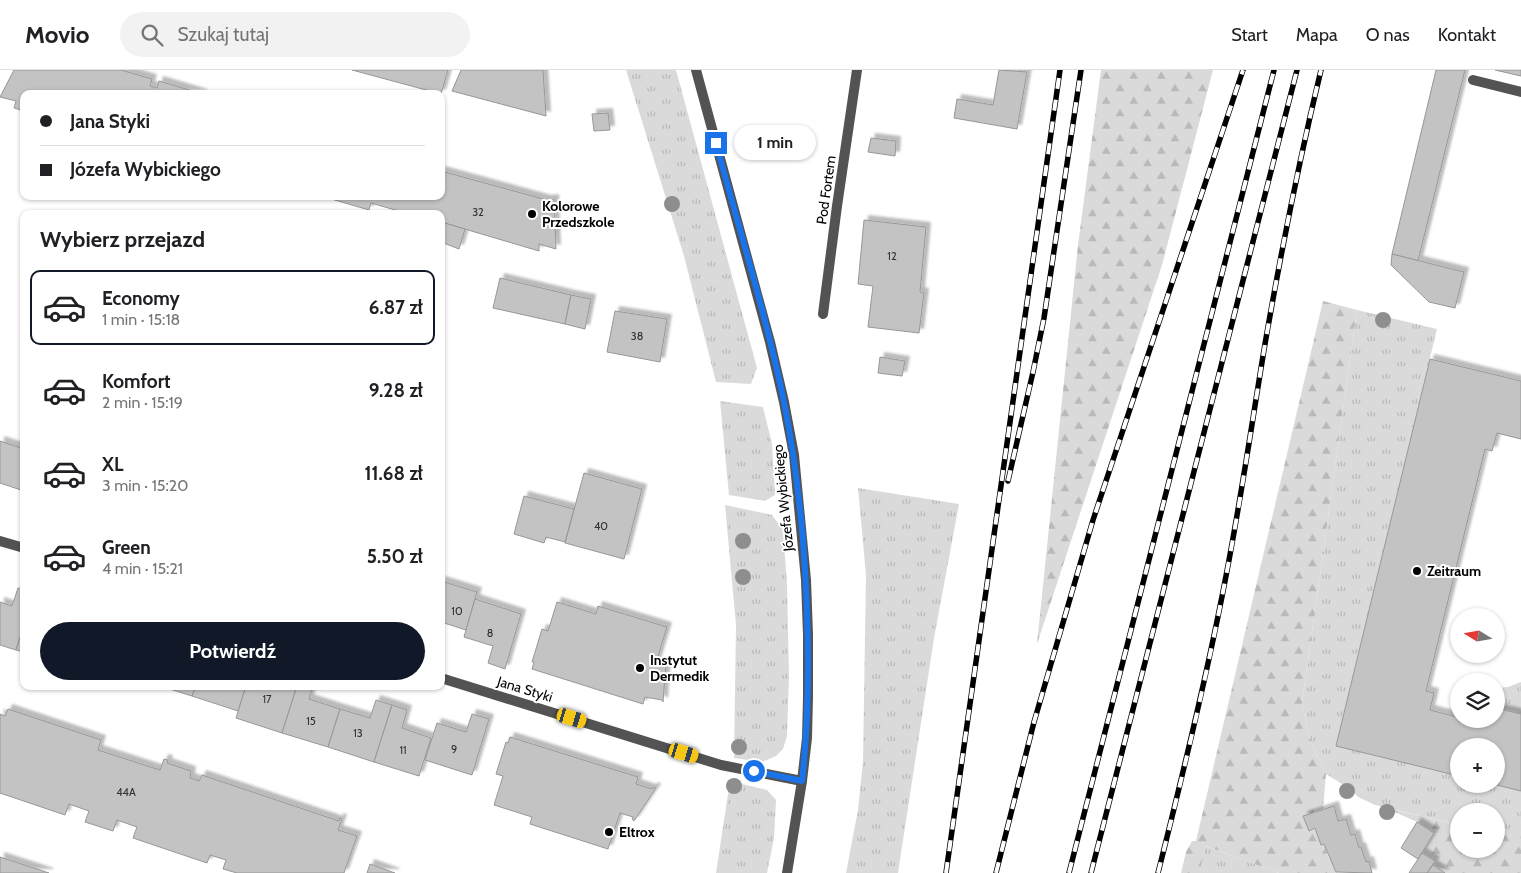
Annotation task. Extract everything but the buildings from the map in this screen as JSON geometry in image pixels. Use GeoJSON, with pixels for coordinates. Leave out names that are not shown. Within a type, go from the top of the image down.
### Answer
{"type":"FeatureCollection","features":[{"type":"Feature","properties":{"kind":"street","name":"Józefa Wybickiego"},"geometry":{"type":"LineString","coordinates":[[696,70],[770,342],[794,455],[805,571],[808,636],[807,738],[787,873]]}},
{"type":"Feature","properties":{"kind":"street","name":"Pod Fortem"},"geometry":{"type":"LineString","coordinates":[[823,314],[857,70]]}},
{"type":"Feature","properties":{"kind":"street"},"geometry":{"type":"LineString","coordinates":[[1473,80],[1521,92]]}},
{"type":"Feature","properties":{"kind":"street"},"geometry":{"type":"LineString","coordinates":[[0,541],[20,547]]}},
{"type":"Feature","properties":{"kind":"street","name":"Jana Styki"},"geometry":{"type":"LineString","coordinates":[[445,679],[721,765],[802,781]]}},
{"type":"Feature","properties":{"kind":"green space"},"geometry":{"type":"Polygon","coordinates":[[[626,70],[676,70],[757,368],[751,384],[716,382],[684,256],[626,70]]]}},
{"type":"Feature","properties":{"kind":"green space"},"geometry":{"type":"Polygon","coordinates":[[[1101,70],[1213,70],[1162,265],[1037,644],[1078,245],[1101,70]]]}},
{"type":"Feature","properties":{"kind":"green space"},"geometry":{"type":"Polygon","coordinates":[[[1323,301],[1357,310],[1302,703],[1310,740],[1326,774],[1323,809],[1303,816],[1309,830],[1315,828],[1321,845],[1324,844],[1329,858],[1331,858],[1338,873],[1279,873],[1206,846],[1199,873],[1181,873],[1186,852],[1192,841],[1196,841],[1323,301]]]}},
{"type":"Feature","properties":{"kind":"green space"},"geometry":{"type":"Polygon","coordinates":[[[1357,310],[1437,329],[1336,746],[1450,774],[1450,793],[1505,793],[1505,787],[1521,791],[1521,839],[1505,836],[1505,803],[1450,803],[1450,823],[1375,805],[1358,797],[1350,789],[1326,774],[1310,740],[1302,703],[1357,310]]]}},
{"type":"Feature","properties":{"kind":"green space"},"geometry":{"type":"Polygon","coordinates":[[[720,401],[763,407],[772,444],[775,495],[765,501],[729,495],[720,401]]]}},
{"type":"Feature","properties":{"kind":"green space"},"geometry":{"type":"Polygon","coordinates":[[[858,488],[959,504],[934,638],[898,873],[846,873],[858,810],[863,761],[866,575],[858,488]]]}},
{"type":"Feature","properties":{"kind":"green space"},"geometry":{"type":"Polygon","coordinates":[[[725,505],[772,515],[783,530],[787,584],[789,676],[787,736],[783,749],[776,756],[762,762],[734,758],[736,625],[725,505]]]}},
{"type":"Feature","properties":{"kind":"green space"},"geometry":{"type":"Polygon","coordinates":[[[1521,682],[1521,714],[1505,710],[1505,687],[1521,682]]]}},
{"type":"Feature","properties":{"kind":"green space"},"geometry":{"type":"Polygon","coordinates":[[[730,781],[767,790],[776,800],[774,838],[767,873],[716,873],[730,781]]]}},
{"type":"Feature","properties":{"kind":"green space"},"geometry":{"type":"Polygon","coordinates":[[[1386,808],[1450,823],[1450,858],[1505,858],[1505,835],[1521,839],[1521,873],[1445,873],[1433,865],[1435,861],[1422,853],[1434,833],[1417,822],[1386,808]]]}},
{"type":"Feature","properties":{"kind":"green space"},"geometry":{"type":"Polygon","coordinates":[[[1206,846],[1279,873],[1189,873],[1206,846]]]}},
{"type":"Feature","properties":{"kind":"railway"},"geometry":{"type":"LineString","coordinates":[[946,873],[1060,70]]}},
{"type":"Feature","properties":{"kind":"railway"},"geometry":{"type":"LineString","coordinates":[[1008,481],[1044,318],[1081,70]]}},
{"type":"Feature","properties":{"kind":"railway"},"geometry":{"type":"LineString","coordinates":[[996,873],[1034,722],[1093,520],[1243,70]]}},
{"type":"Feature","properties":{"kind":"railway"},"geometry":{"type":"LineString","coordinates":[[1069,873],[1274,70]]}},
{"type":"Feature","properties":{"kind":"railway"},"geometry":{"type":"LineString","coordinates":[[1091,873],[1297,70]]}},
{"type":"Feature","properties":{"kind":"railway"},"geometry":{"type":"LineString","coordinates":[[1158,873],[1219,613],[1237,518],[1277,275],[1321,70]]}},
{"type":"Feature","properties":{"kind":"place","name":"Kolorowe Przedszkole"},"geometry":{"type":"Point","coordinates":[532,214]}},
{"type":"Feature","properties":{"kind":"place","name":"Zeitraum"},"geometry":{"type":"Point","coordinates":[1417,571]}},
{"type":"Feature","properties":{"kind":"place","name":"Instytut Dermedik"},"geometry":{"type":"Point","coordinates":[640,668]}},
{"type":"Feature","properties":{"kind":"place","name":"Eltrox"},"geometry":{"type":"Point","coordinates":[609,832]}},
{"type":"Feature","properties":{"kind":"route"},"geometry":{"type":"LineString","coordinates":[[716,143],[770,342],[784,402],[794,455],[806,580],[808,697],[807,738],[802,781],[754,771]]}}]}
